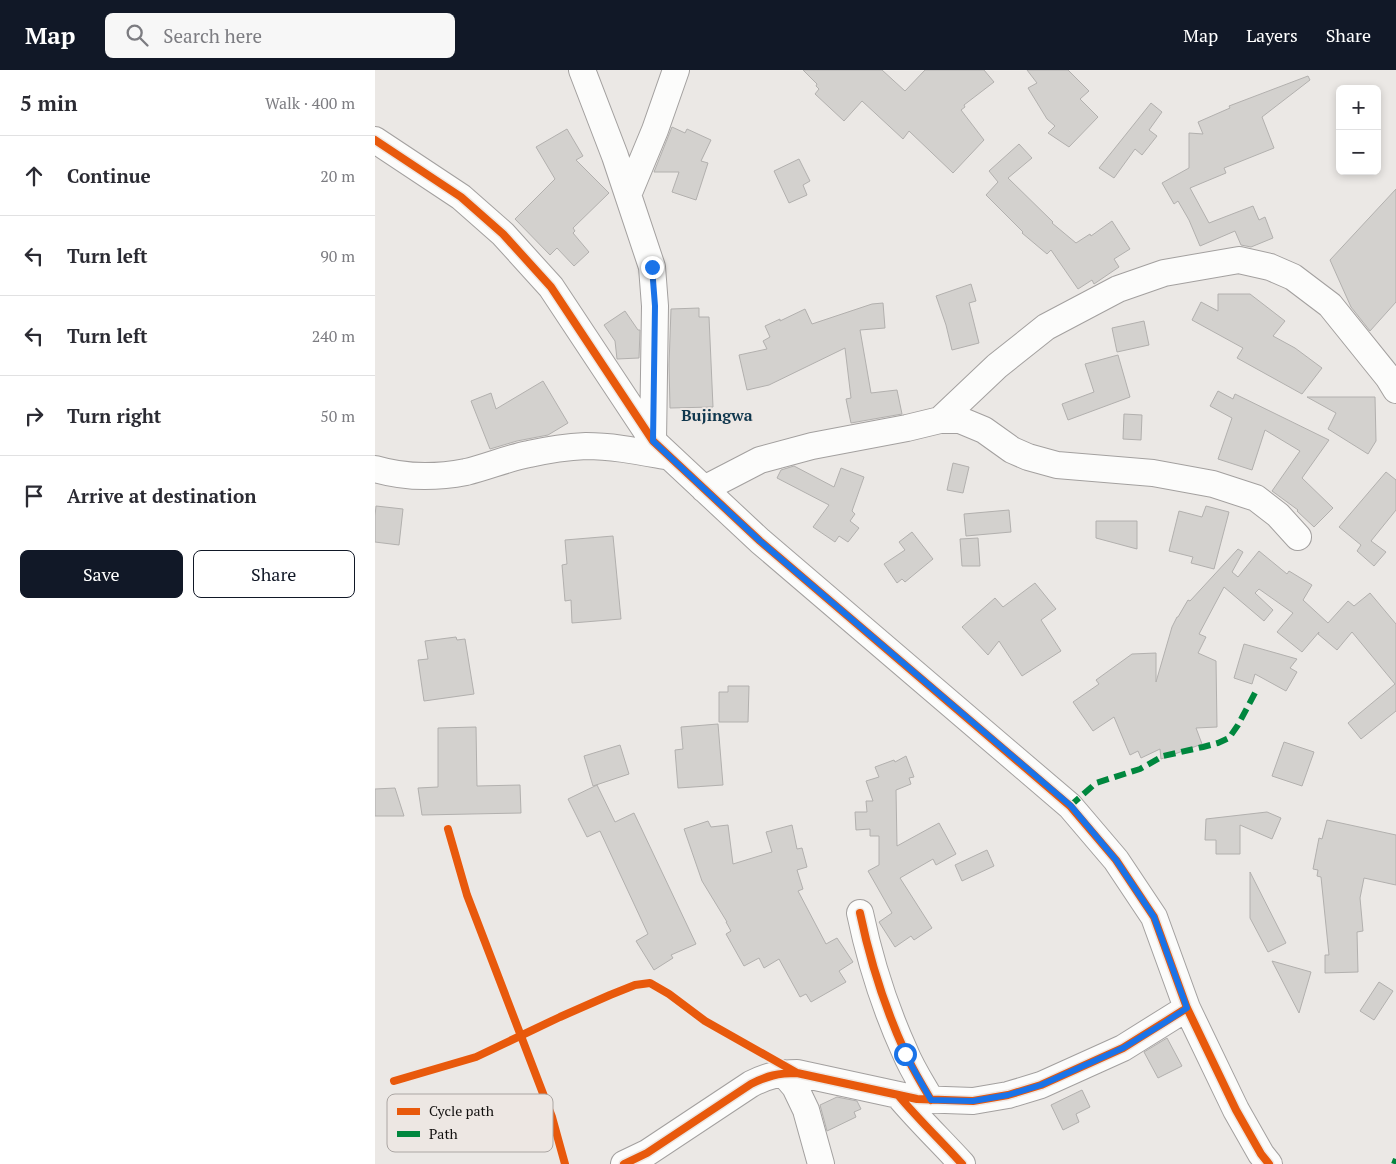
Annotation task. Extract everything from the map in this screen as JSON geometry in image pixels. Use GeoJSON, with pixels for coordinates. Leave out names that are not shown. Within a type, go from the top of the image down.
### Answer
{"type":"FeatureCollection","features":[{"type":"Feature","properties":{"kind":"street"},"geometry":{"type":"LineString","coordinates":[[582,70],[615,156],[652,267],[661,449]]}},
{"type":"Feature","properties":{"kind":"street"},"geometry":{"type":"LineString","coordinates":[[628,195],[655,130],[676,70]]}},
{"type":"Feature","properties":{"kind":"street"},"geometry":{"type":"LineString","coordinates":[[375,140],[461,197],[503,234],[551,287],[661,449],[760,541],[1071,806],[1116,860],[1154,917],[1187,1008],[1235,1110],[1269,1164]]}},
{"type":"Feature","properties":{"kind":"street"},"geometry":{"type":"LineString","coordinates":[[940,420],[997,366],[1046,327],[1118,289],[1164,273],[1239,260],[1270,267],[1293,278],[1331,304],[1396,390]]}},
{"type":"Feature","properties":{"kind":"street"},"geometry":{"type":"LineString","coordinates":[[704,489],[760,460],[812,446],[940,420],[960,420],[984,430],[1012,450],[1028,457],[1057,465],[1153,473],[1213,484],[1256,498],[1278,515],[1298,537]]}},
{"type":"Feature","properties":{"kind":"street"},"geometry":{"type":"LineString","coordinates":[[375,469],[410,477],[429,476],[466,472],[527,454],[586,446],[661,449]]}},
{"type":"Feature","properties":{"kind":"street"},"geometry":{"type":"LineString","coordinates":[[860,913],[867,947],[886,1007],[905,1054],[931,1100]]}},
{"type":"Feature","properties":{"kind":"street"},"geometry":{"type":"LineString","coordinates":[[623,1164],[647,1153],[751,1084],[767,1076],[797,1073],[917,1099],[973,1101],[1008,1095],[1041,1085],[1123,1048],[1187,1008]]}},
{"type":"Feature","properties":{"kind":"street"},"geometry":{"type":"LineString","coordinates":[[783,1073],[795,1087],[806,1110],[821,1164]]}},
{"type":"Feature","properties":{"kind":"street"},"geometry":{"type":"LineString","coordinates":[[898,1095],[920,1121],[941,1140],[962,1164]]}},
{"type":"Feature","properties":{"kind":"building"},"geometry":{"type":"Polygon","coordinates":[[[803,70],[882,70],[905,91],[925,70],[984,70],[994,82],[964,105],[965,107],[961,110],[984,140],[953,173],[909,131],[903,139],[862,101],[844,121],[815,94],[819,89],[816,86],[817,84],[803,70]]]}},
{"type":"Feature","properties":{"kind":"building"},"geometry":{"type":"Polygon","coordinates":[[[1027,70],[1068,70],[1089,91],[1080,99],[1098,117],[1069,147],[1048,133],[1055,126],[1047,119],[1028,88],[1037,83],[1027,70]]]}},
{"type":"Feature","properties":{"kind":"building"},"geometry":{"type":"Polygon","coordinates":[[[1308,76],[1310,80],[1262,117],[1274,148],[1224,168],[1226,173],[1190,188],[1209,223],[1253,206],[1259,220],[1265,217],[1273,238],[1251,247],[1241,245],[1235,231],[1200,246],[1189,220],[1178,201],[1174,204],[1162,183],[1189,168],[1189,133],[1203,134],[1198,122],[1230,108],[1229,106],[1308,76]]]}},
{"type":"Feature","properties":{"kind":"building"},"geometry":{"type":"Polygon","coordinates":[[[1151,103],[1162,112],[1149,130],[1157,136],[1142,155],[1135,149],[1114,178],[1099,168],[1151,103]]]}},
{"type":"Feature","properties":{"kind":"building"},"geometry":{"type":"Polygon","coordinates":[[[672,127],[685,133],[687,129],[711,140],[701,161],[708,163],[696,200],[672,192],[679,172],[654,172],[672,127]]]}},
{"type":"Feature","properties":{"kind":"building"},"geometry":{"type":"Polygon","coordinates":[[[567,129],[583,156],[576,160],[609,193],[573,228],[575,231],[573,233],[589,252],[574,266],[557,248],[550,255],[515,219],[555,179],[536,147],[567,129]]]}},
{"type":"Feature","properties":{"kind":"building"},"geometry":{"type":"Polygon","coordinates":[[[1019,144],[1032,158],[1008,178],[1052,223],[1076,243],[1090,234],[1091,236],[1112,221],[1130,249],[1114,259],[1119,267],[1094,284],[1092,280],[1078,289],[1051,250],[1047,254],[1022,233],[986,195],[998,182],[989,171],[1019,144]]]}},
{"type":"Feature","properties":{"kind":"building"},"geometry":{"type":"Polygon","coordinates":[[[799,159],[810,181],[803,185],[807,195],[789,203],[774,171],[799,159]]]}},
{"type":"Feature","properties":{"kind":"building"},"geometry":{"type":"Polygon","coordinates":[[[1396,189],[1396,302],[1370,331],[1351,307],[1330,260],[1396,189]]]}},
{"type":"Feature","properties":{"kind":"building"},"geometry":{"type":"Polygon","coordinates":[[[971,284],[976,301],[969,303],[979,343],[952,350],[936,296],[971,284]]]}},
{"type":"Feature","properties":{"kind":"building"},"geometry":{"type":"Polygon","coordinates":[[[1218,294],[1250,294],[1285,321],[1273,336],[1295,348],[1322,368],[1302,394],[1237,358],[1243,348],[1192,320],[1201,302],[1218,311],[1218,294]]]}},
{"type":"Feature","properties":{"kind":"building"},"geometry":{"type":"Polygon","coordinates":[[[883,303],[885,328],[860,330],[871,393],[897,390],[902,414],[851,423],[846,399],[851,398],[845,348],[769,385],[747,390],[739,355],[767,349],[763,341],[770,337],[765,326],[805,309],[812,324],[872,304],[883,303]]]}},
{"type":"Feature","properties":{"kind":"building"},"geometry":{"type":"Polygon","coordinates":[[[699,308],[699,317],[709,317],[713,407],[670,408],[671,309],[699,308]]]}},
{"type":"Feature","properties":{"kind":"building"},"geometry":{"type":"Polygon","coordinates":[[[625,311],[638,330],[640,330],[639,358],[617,359],[615,341],[604,325],[625,311]]]}},
{"type":"Feature","properties":{"kind":"building"},"geometry":{"type":"Polygon","coordinates":[[[1144,321],[1149,345],[1117,352],[1112,328],[1144,321]]]}},
{"type":"Feature","properties":{"kind":"building"},"geometry":{"type":"Polygon","coordinates":[[[1118,355],[1130,397],[1068,420],[1062,404],[1094,392],[1085,364],[1118,355]]]}},
{"type":"Feature","properties":{"kind":"building"},"geometry":{"type":"Polygon","coordinates":[[[543,381],[568,423],[548,435],[490,449],[471,401],[491,393],[496,409],[543,381]]]}},
{"type":"Feature","properties":{"kind":"building"},"geometry":{"type":"Polygon","coordinates":[[[1218,391],[1233,399],[1235,394],[1329,440],[1302,478],[1333,508],[1314,527],[1298,510],[1272,491],[1300,451],[1265,430],[1252,470],[1218,459],[1232,418],[1210,406],[1218,391]]]}},
{"type":"Feature","properties":{"kind":"building"},"geometry":{"type":"Polygon","coordinates":[[[1307,397],[1375,397],[1376,441],[1368,454],[1328,429],[1336,413],[1307,397]]]}},
{"type":"Feature","properties":{"kind":"building"},"geometry":{"type":"Polygon","coordinates":[[[1124,414],[1142,415],[1141,440],[1123,439],[1124,414]]]}},
{"type":"Feature","properties":{"kind":"building"},"geometry":{"type":"Polygon","coordinates":[[[953,463],[969,467],[963,493],[947,490],[953,463]]]}},
{"type":"Feature","properties":{"kind":"building"},"geometry":{"type":"Polygon","coordinates":[[[794,466],[834,487],[841,468],[864,477],[852,511],[855,514],[850,521],[859,528],[848,542],[839,536],[835,542],[813,527],[829,505],[777,478],[781,470],[794,466]]]}},
{"type":"Feature","properties":{"kind":"building"},"geometry":{"type":"Polygon","coordinates":[[[1386,472],[1396,480],[1396,510],[1371,541],[1386,552],[1374,566],[1357,551],[1361,545],[1339,527],[1386,472]]]}},
{"type":"Feature","properties":{"kind":"building"},"geometry":{"type":"Polygon","coordinates":[[[376,506],[403,509],[399,545],[375,542],[376,506]]]}},
{"type":"Feature","properties":{"kind":"building"},"geometry":{"type":"Polygon","coordinates":[[[1206,506],[1229,512],[1214,569],[1191,563],[1193,557],[1169,551],[1179,511],[1202,517],[1206,506]]]}},
{"type":"Feature","properties":{"kind":"building"},"geometry":{"type":"Polygon","coordinates":[[[1009,510],[1011,532],[966,536],[964,514],[1009,510]]]}},
{"type":"Feature","properties":{"kind":"building"},"geometry":{"type":"Polygon","coordinates":[[[1096,521],[1137,521],[1137,549],[1096,538],[1096,521]]]}},
{"type":"Feature","properties":{"kind":"building"},"geometry":{"type":"Polygon","coordinates":[[[912,532],[933,559],[905,582],[902,579],[897,583],[884,564],[905,550],[899,542],[912,532]]]}},
{"type":"Feature","properties":{"kind":"building"},"geometry":{"type":"Polygon","coordinates":[[[613,536],[621,619],[572,623],[571,600],[565,601],[562,565],[567,564],[565,540],[613,536]]]}},
{"type":"Feature","properties":{"kind":"building"},"geometry":{"type":"Polygon","coordinates":[[[978,538],[980,566],[962,566],[960,539],[978,538]]]}},
{"type":"Feature","properties":{"kind":"building"},"geometry":{"type":"Polygon","coordinates":[[[1238,549],[1243,552],[1232,572],[1238,577],[1259,551],[1287,574],[1289,571],[1312,585],[1303,600],[1328,623],[1348,601],[1354,606],[1370,593],[1396,624],[1396,711],[1361,739],[1348,723],[1395,684],[1352,632],[1337,650],[1318,634],[1319,632],[1302,652],[1277,632],[1293,613],[1259,589],[1255,593],[1273,610],[1264,621],[1224,587],[1199,634],[1206,637],[1198,653],[1216,661],[1217,727],[1196,728],[1202,744],[1161,759],[1160,749],[1141,758],[1138,751],[1130,755],[1114,717],[1093,731],[1073,702],[1099,684],[1096,680],[1132,654],[1156,653],[1156,682],[1172,627],[1177,617],[1188,600],[1190,601],[1238,549]]]}},
{"type":"Feature","properties":{"kind":"building"},"geometry":{"type":"Polygon","coordinates":[[[1035,583],[1056,609],[1041,620],[1061,651],[1022,676],[999,641],[988,655],[962,627],[995,598],[1003,607],[1035,583]]]}},
{"type":"Feature","properties":{"kind":"building"},"geometry":{"type":"Polygon","coordinates":[[[456,637],[457,640],[465,639],[474,694],[424,701],[418,660],[428,659],[425,641],[456,637]]]}},
{"type":"Feature","properties":{"kind":"building"},"geometry":{"type":"Polygon","coordinates":[[[1244,644],[1297,659],[1290,668],[1297,672],[1286,691],[1255,674],[1252,684],[1234,678],[1244,644]]]}},
{"type":"Feature","properties":{"kind":"building"},"geometry":{"type":"Polygon","coordinates":[[[728,686],[749,686],[748,722],[719,722],[719,692],[728,692],[728,686]]]}},
{"type":"Feature","properties":{"kind":"building"},"geometry":{"type":"Polygon","coordinates":[[[718,724],[723,785],[678,788],[675,750],[683,749],[681,727],[718,724]]]}},
{"type":"Feature","properties":{"kind":"building"},"geometry":{"type":"Polygon","coordinates":[[[476,727],[477,786],[520,785],[521,813],[422,815],[418,788],[438,787],[438,728],[476,727]]]}},
{"type":"Feature","properties":{"kind":"building"},"geometry":{"type":"Polygon","coordinates":[[[1284,742],[1314,752],[1302,786],[1272,776],[1284,742]]]}},
{"type":"Feature","properties":{"kind":"building"},"geometry":{"type":"Polygon","coordinates":[[[620,745],[629,774],[593,786],[584,756],[620,745]]]}},
{"type":"Feature","properties":{"kind":"building"},"geometry":{"type":"Polygon","coordinates":[[[906,756],[914,777],[909,778],[911,784],[896,790],[897,846],[939,823],[956,854],[936,865],[933,859],[900,878],[932,928],[914,940],[911,936],[895,947],[879,922],[892,913],[868,871],[879,865],[879,836],[870,836],[870,829],[856,830],[855,812],[867,812],[866,801],[873,801],[866,781],[879,777],[875,767],[894,760],[895,762],[906,756]]]}},
{"type":"Feature","properties":{"kind":"building"},"geometry":{"type":"Polygon","coordinates":[[[597,785],[615,822],[634,813],[696,944],[671,955],[673,958],[654,970],[636,941],[648,934],[600,831],[587,837],[568,799],[597,785]]]}},
{"type":"Feature","properties":{"kind":"building"},"geometry":{"type":"Polygon","coordinates":[[[395,788],[404,816],[375,816],[375,789],[395,788]]]}},
{"type":"Feature","properties":{"kind":"building"},"geometry":{"type":"Polygon","coordinates":[[[1267,812],[1281,818],[1272,839],[1240,825],[1240,854],[1216,854],[1216,840],[1205,840],[1206,819],[1267,812]]]}},
{"type":"Feature","properties":{"kind":"building"},"geometry":{"type":"Polygon","coordinates":[[[1327,820],[1396,835],[1396,885],[1364,878],[1360,898],[1363,931],[1357,932],[1358,972],[1325,973],[1325,955],[1329,955],[1321,877],[1317,876],[1318,870],[1313,869],[1319,838],[1322,839],[1327,820]]]}},
{"type":"Feature","properties":{"kind":"building"},"geometry":{"type":"Polygon","coordinates":[[[708,821],[711,827],[728,825],[733,864],[772,852],[766,832],[792,825],[797,849],[802,848],[807,867],[797,870],[803,889],[798,891],[826,944],[837,938],[853,962],[839,971],[846,982],[811,1002],[806,994],[800,997],[779,959],[764,968],[759,958],[744,966],[726,934],[731,931],[727,922],[702,881],[684,829],[708,821]]]}},
{"type":"Feature","properties":{"kind":"building"},"geometry":{"type":"Polygon","coordinates":[[[987,850],[994,866],[962,881],[955,865],[987,850]]]}},
{"type":"Feature","properties":{"kind":"building"},"geometry":{"type":"Polygon","coordinates":[[[1250,872],[1286,943],[1268,952],[1250,918],[1250,872]]]}},
{"type":"Feature","properties":{"kind":"building"},"geometry":{"type":"Polygon","coordinates":[[[1272,961],[1311,972],[1299,1013],[1272,961]]]}},
{"type":"Feature","properties":{"kind":"building"},"geometry":{"type":"Polygon","coordinates":[[[1379,982],[1393,991],[1374,1020],[1360,1011],[1379,982]]]}},
{"type":"Feature","properties":{"kind":"building"},"geometry":{"type":"Polygon","coordinates":[[[1167,1038],[1182,1066],[1158,1078],[1144,1052],[1167,1038]]]}},
{"type":"Feature","properties":{"kind":"building"},"geometry":{"type":"Polygon","coordinates":[[[1082,1090],[1090,1107],[1076,1114],[1079,1122],[1063,1130],[1051,1105],[1082,1090]]]}},
{"type":"Feature","properties":{"kind":"building"},"geometry":{"type":"Polygon","coordinates":[[[837,1097],[857,1101],[861,1109],[854,1112],[856,1117],[827,1131],[820,1105],[837,1097]]]}},
{"type":"Feature","properties":{"kind":"marked path"},"geometry":{"type":"LineString","coordinates":[[1070,806],[1096,783],[1140,769],[1163,756],[1218,743],[1229,738],[1256,691]]}},
{"type":"Feature","properties":{"kind":"marked path"},"geometry":{"type":"LineString","coordinates":[[1394,1164],[1396,1159]]}},
{"type":"Feature","properties":{"kind":"cycle path"},"geometry":{"type":"LineString","coordinates":[[375,140],[461,197],[503,234],[551,287],[653,441],[760,541],[1070,806],[1116,860],[1154,917],[1187,1008],[1236,1110],[1261,1154],[1269,1164]]}},
{"type":"Feature","properties":{"kind":"cycle path"},"geometry":{"type":"LineString","coordinates":[[448,829],[467,895],[543,1094]]}},
{"type":"Feature","properties":{"kind":"cycle path"},"geometry":{"type":"LineString","coordinates":[[860,913],[873,966],[891,1018],[911,1064],[931,1100]]}},
{"type":"Feature","properties":{"kind":"cycle path"},"geometry":{"type":"LineString","coordinates":[[394,1081],[476,1057],[610,995],[635,985],[650,983],[669,994],[705,1021],[797,1073]]}},
{"type":"Feature","properties":{"kind":"cycle path"},"geometry":{"type":"LineString","coordinates":[[624,1164],[647,1153],[751,1084],[773,1075],[797,1073],[917,1099],[973,1101],[1008,1095],[1041,1085],[1123,1048],[1187,1008]]}},
{"type":"Feature","properties":{"kind":"cycle path"},"geometry":{"type":"LineString","coordinates":[[898,1095],[962,1164]]}},
{"type":"Feature","properties":{"kind":"cycle path"},"geometry":{"type":"LineString","coordinates":[[553,1121],[565,1164]]}},
{"type":"Feature","properties":{"kind":"district","name":"Bujingwa"},"geometry":{"type":"Point","coordinates":[717,415]}},
{"type":"Feature","properties":{"kind":"route"},"geometry":{"type":"LineString","coordinates":[[652,267],[655,306],[653,441],[760,541],[1071,806],[1116,860],[1154,917],[1187,1008],[1123,1048],[1041,1085],[1008,1095],[973,1101],[931,1100],[905,1054]]}}]}
